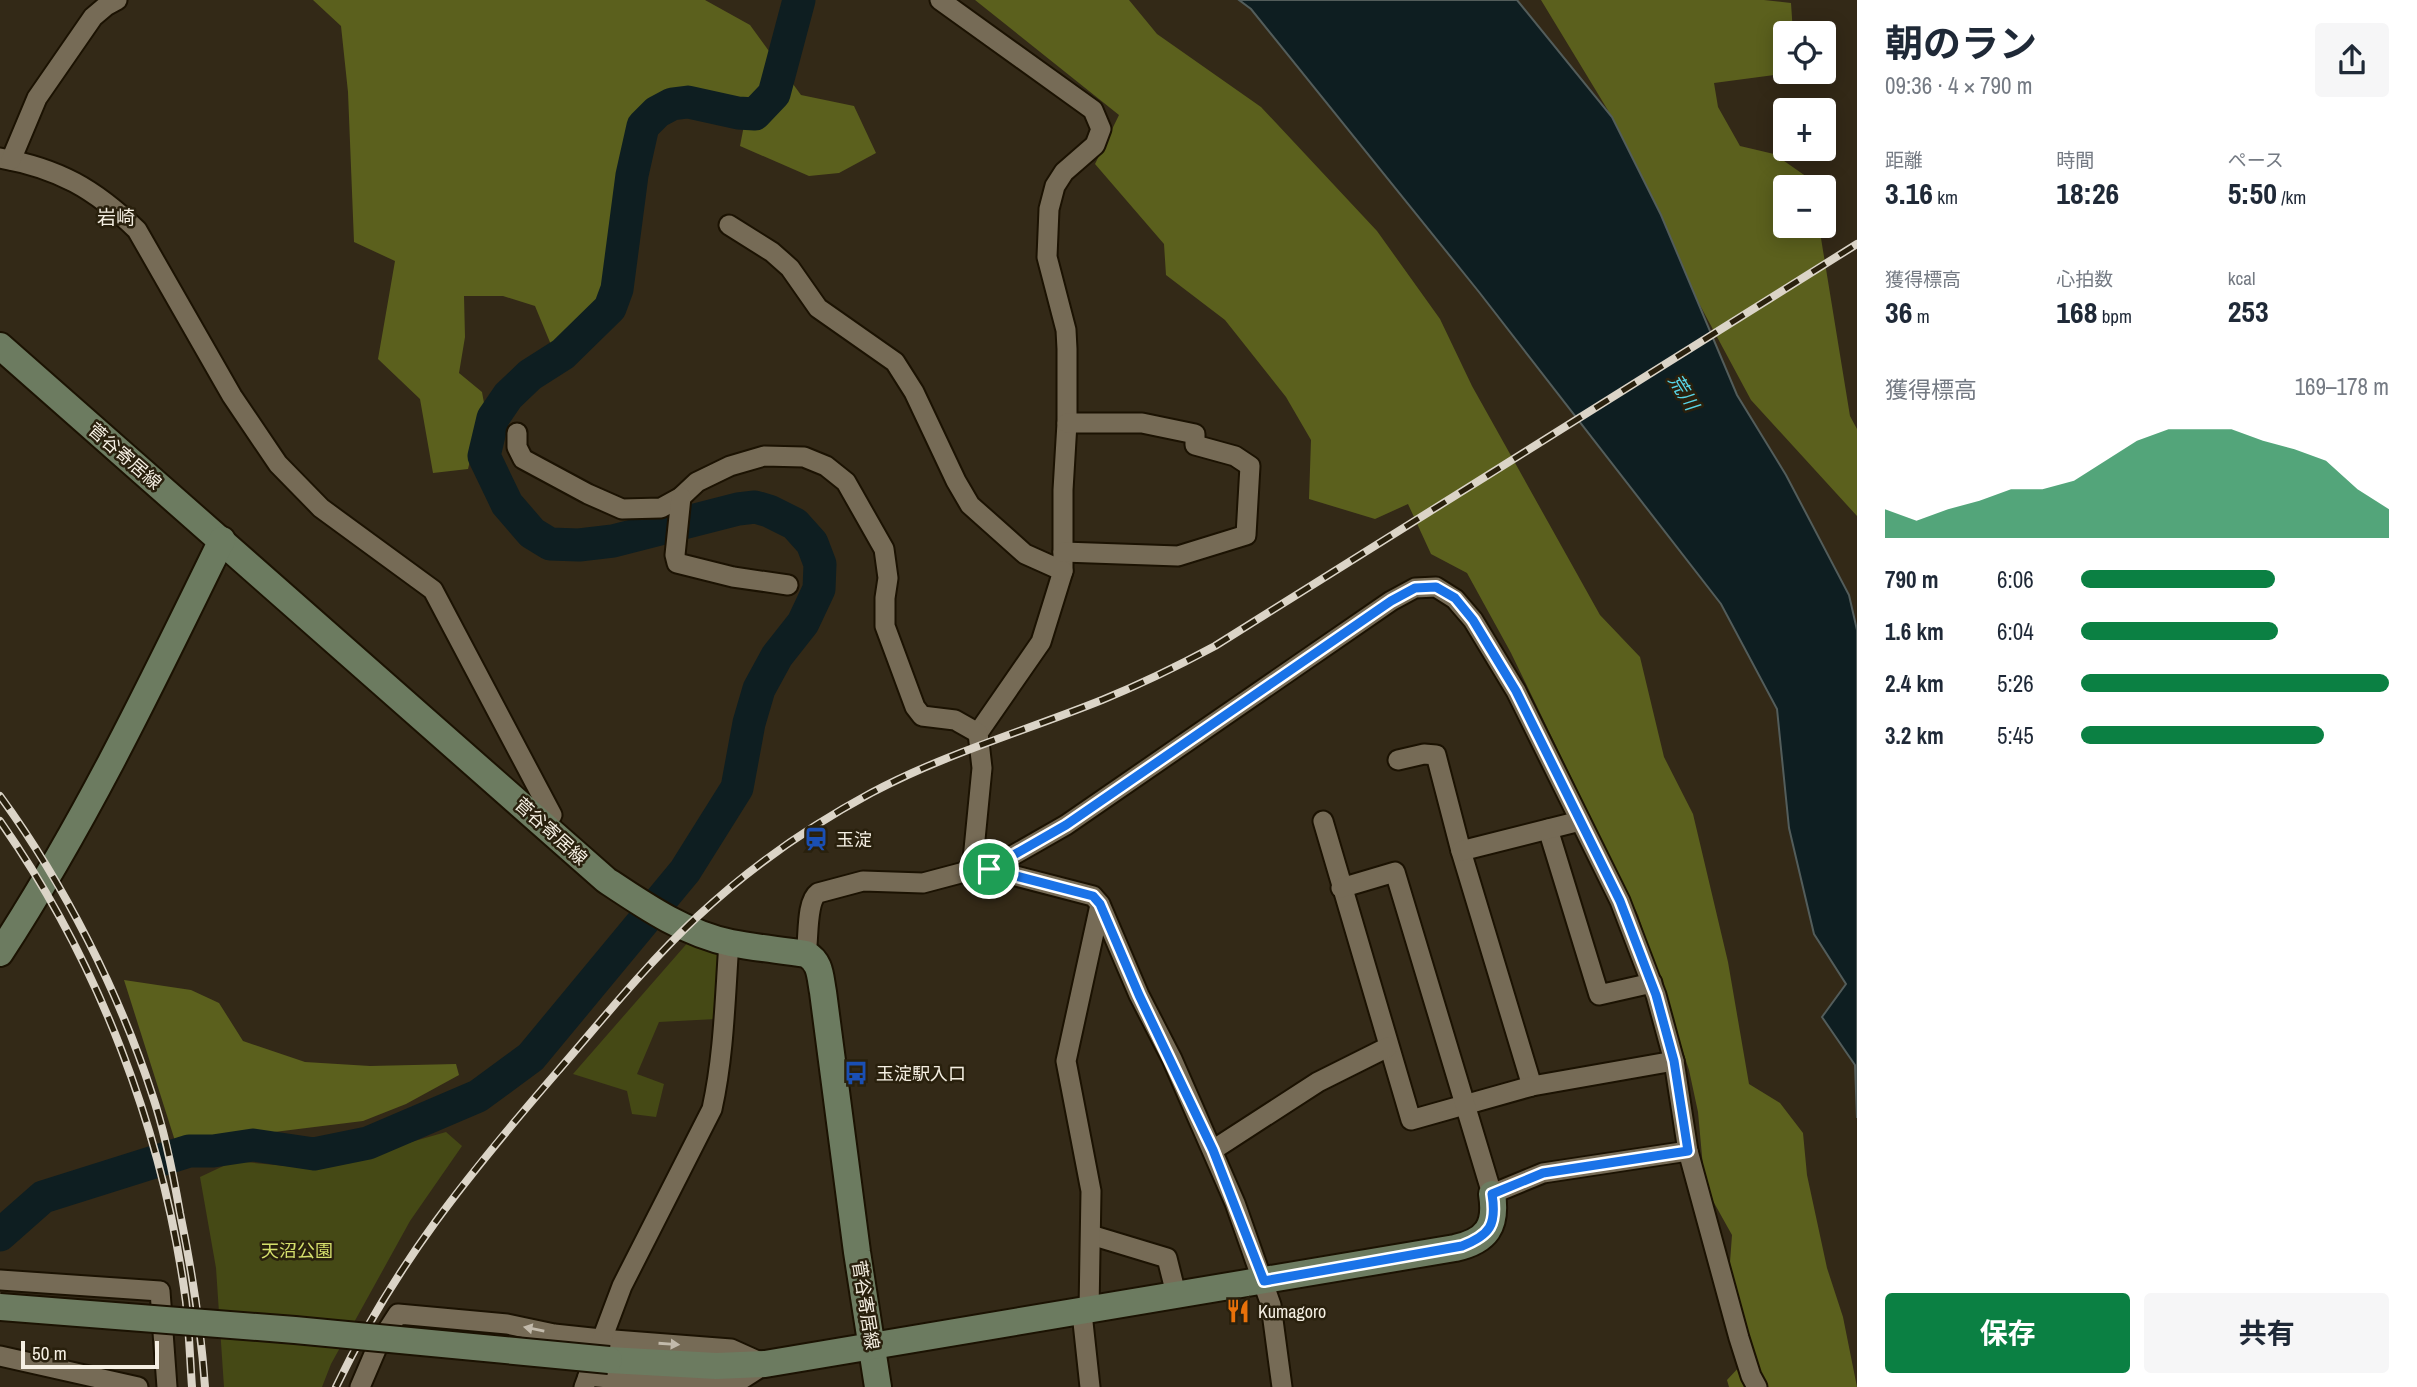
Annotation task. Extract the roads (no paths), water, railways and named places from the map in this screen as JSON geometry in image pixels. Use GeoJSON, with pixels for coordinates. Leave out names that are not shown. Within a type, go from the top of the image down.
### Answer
{"type":"FeatureCollection","features":[{"type":"Feature","properties":{"kind":"street"},"geometry":{"type":"LineString","coordinates":[[117,0],[93,17],[37,98],[6,159],[56,172],[75,181],[115,209],[137,230],[232,396],[278,464],[321,508],[433,590],[552,815],[542,823]]}},
{"type":"Feature","properties":{"kind":"street"},"geometry":{"type":"LineString","coordinates":[[940,0],[1093,110],[1101,129],[1095,145],[1064,172],[1055,186],[1049,209],[1047,257],[1066,330],[1067,423],[1063,562],[1041,642],[978,733],[982,768],[980,869]]}},
{"type":"Feature","properties":{"kind":"street"},"geometry":{"type":"LineString","coordinates":[[729,225],[790,268],[818,308],[895,362],[914,392],[970,505],[1025,554],[1063,562],[1178,556],[1246,535],[1251,466],[1236,456],[1195,446],[1195,434],[1142,423],[1067,423]]}},
{"type":"Feature","properties":{"kind":"street","name":"菅谷寄居線"},"geometry":{"type":"LineString","coordinates":[[0,346],[606,880],[645,907],[672,921],[729,942],[806,954],[813,958],[818,966],[823,992],[857,1252],[878,1387]]}},
{"type":"Feature","properties":{"kind":"street"},"geometry":{"type":"LineString","coordinates":[[517,433],[517,447],[523,459],[622,509],[661,508],[681,504]]}},
{"type":"Feature","properties":{"kind":"street"},"geometry":{"type":"LineString","coordinates":[[788,585],[733,577],[677,563],[675,555],[681,504],[697,482],[730,466],[764,456],[804,457],[827,466],[846,482],[884,549],[888,578],[884,597],[885,626],[915,707],[922,716],[955,720],[978,733]]}},
{"type":"Feature","properties":{"kind":"street"},"geometry":{"type":"LineString","coordinates":[[0,953],[43,887],[110,767],[222,540]]}},
{"type":"Feature","properties":{"kind":"street"},"geometry":{"type":"LineString","coordinates":[[806,954],[811,900],[818,892],[863,881],[923,883],[980,869],[1066,825],[1391,601],[1415,588],[1436,587],[1455,598],[1473,620],[1516,691],[1620,901],[1652,983],[1674,1061],[1688,1151],[1739,1338],[1757,1387]]}},
{"type":"Feature","properties":{"kind":"street"},"geometry":{"type":"LineString","coordinates":[[1398,760],[1424,754],[1436,755],[1461,851],[1532,1086]]}},
{"type":"Feature","properties":{"kind":"street"},"geometry":{"type":"LineString","coordinates":[[1323,821],[1411,1120],[1532,1086],[1674,1061]]}},
{"type":"Feature","properties":{"kind":"street"},"geometry":{"type":"LineString","coordinates":[[1461,851],[1580,821]]}},
{"type":"Feature","properties":{"kind":"street"},"geometry":{"type":"LineString","coordinates":[[1548,829],[1599,995],[1652,983]]}},
{"type":"Feature","properties":{"kind":"street"},"geometry":{"type":"LineString","coordinates":[[980,869],[1093,896],[1100,904],[1139,995],[1213,1150],[1264,1281],[1272,1305],[1282,1387]]}},
{"type":"Feature","properties":{"kind":"street"},"geometry":{"type":"LineString","coordinates":[[0,1307],[605,1350],[716,1366],[765,1364],[1086,1312],[1176,1294],[1462,1246],[1482,1238],[1490,1229],[1494,1210],[1492,1194],[1395,872],[1341,888]]}},
{"type":"Feature","properties":{"kind":"street"},"geometry":{"type":"LineString","coordinates":[[1090,1387],[1086,1312],[1091,1191],[1066,1061],[1100,904]]}},
{"type":"Feature","properties":{"kind":"street"},"geometry":{"type":"LineString","coordinates":[[586,1382],[605,1350],[622,1286],[712,1109],[724,1023],[729,942]]}},
{"type":"Feature","properties":{"kind":"street"},"geometry":{"type":"LineString","coordinates":[[1213,1150],[1318,1083],[1388,1047]]}},
{"type":"Feature","properties":{"kind":"street"},"geometry":{"type":"LineString","coordinates":[[1492,1194],[1543,1173],[1688,1151]]}},
{"type":"Feature","properties":{"kind":"street"},"geometry":{"type":"LineString","coordinates":[[1091,1235],[1167,1258],[1176,1294]]}},
{"type":"Feature","properties":{"kind":"street"},"geometry":{"type":"LineString","coordinates":[[0,1280],[160,1291],[167,1387]]}},
{"type":"Feature","properties":{"kind":"street"},"geometry":{"type":"LineString","coordinates":[[360,1387],[378,1345],[398,1314],[507,1324],[554,1334],[605,1350]]}},
{"type":"Feature","properties":{"kind":"street"},"geometry":{"type":"LineString","coordinates":[[0,1356],[138,1387]]}},
{"type":"Feature","properties":{"kind":"street"},"geometry":{"type":"LineString","coordinates":[[586,1382],[739,1381],[765,1364]]}},
{"type":"Feature","properties":{"kind":"water","name":"荒川"},"geometry":{"type":"Polygon","coordinates":[[[1239,0],[1517,0],[1612,117],[1661,215],[1737,395],[1786,475],[1849,595],[1857,630],[1857,1118],[1855,1065],[1822,1017],[1846,984],[1814,934],[1789,828],[1777,709],[1721,604],[1479,292],[1251,9],[1239,0]]]}},
{"type":"Feature","properties":{"kind":"waterway"},"geometry":{"type":"LineString","coordinates":[[0,1235],[43,1197],[189,1151],[213,1151],[253,1145],[314,1154],[368,1143],[478,1096],[531,1057],[685,871],[737,788],[749,723],[759,689],[777,656],[803,623],[819,589],[820,564],[812,543],[795,524],[755,507],[613,541],[579,545],[550,544],[532,533],[507,504],[484,456],[493,418],[508,396],[530,375],[563,354],[610,308],[617,289],[632,175],[643,126],[657,112],[672,104],[688,102],[755,114],[774,94],[799,0]]}},
{"type":"Feature","properties":{"kind":"railway"},"geometry":{"type":"LineString","coordinates":[[336,1387],[383,1300],[464,1184],[660,954],[697,917],[758,865],[825,820],[899,779],[1117,694],[1215,646],[1857,244]]}},
{"type":"Feature","properties":{"kind":"railway"},"geometry":{"type":"LineString","coordinates":[[0,796],[46,864],[67,901],[106,978],[139,1055],[168,1153],[188,1256],[205,1387]]}},
{"type":"Feature","properties":{"kind":"railway"},"geometry":{"type":"LineString","coordinates":[[0,821],[68,932],[122,1050],[161,1175],[175,1238],[186,1302],[192,1387]]}},
{"type":"Feature","properties":{"kind":"place","name":"玉淀"},"geometry":{"type":"Point","coordinates":[816,839]}},
{"type":"Feature","properties":{"kind":"place","name":"玉淀駅入口"},"geometry":{"type":"Point","coordinates":[856,1073]}},
{"type":"Feature","properties":{"kind":"place","name":"Kumagoro"},"geometry":{"type":"Point","coordinates":[1238,1311]}},
{"type":"Feature","properties":{"kind":"district","name":"岩崎"},"geometry":{"type":"Point","coordinates":[116,217]}},
{"type":"Feature","properties":{"kind":"park label","name":"天沼公園"},"geometry":{"type":"Point","coordinates":[297,1250]}}]}
